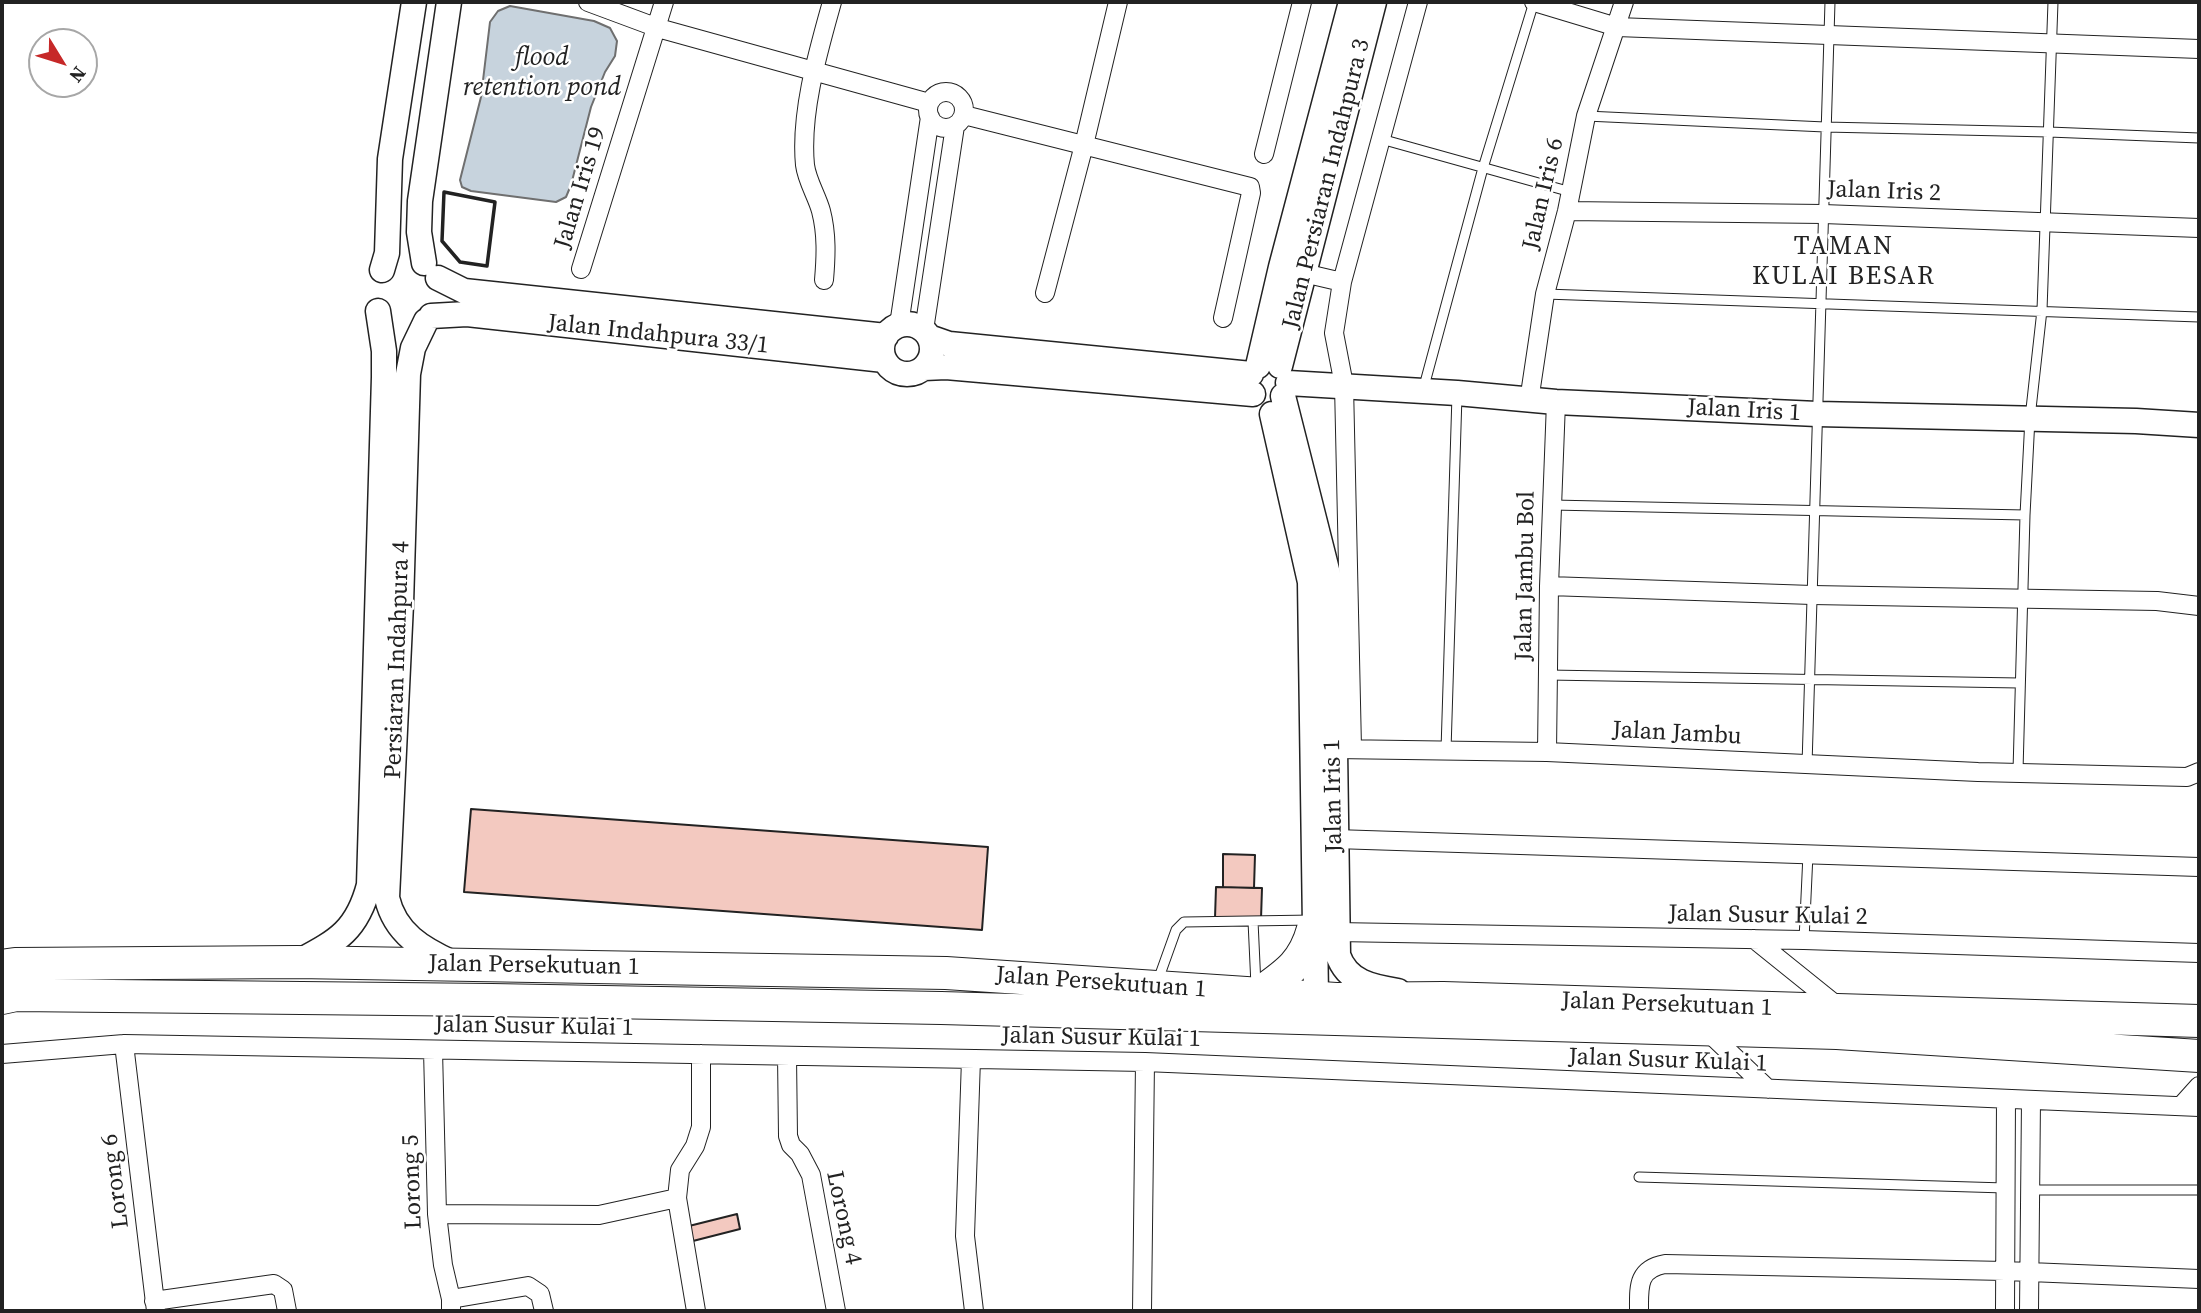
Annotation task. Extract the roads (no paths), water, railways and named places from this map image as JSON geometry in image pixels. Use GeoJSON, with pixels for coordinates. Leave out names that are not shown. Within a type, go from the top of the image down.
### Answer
{"type":"FeatureCollection","features":[{"type":"Feature","properties":{"kind":"highway"},"geometry":{"type":"LineString","coordinates":[[1258,992],[1297,964],[1321,927]]}},
{"type":"Feature","properties":{"kind":"highway","name":"Jalan Persekutuan 1"},"geometry":{"type":"LineString","coordinates":[[2,966],[297,962],[946,973],[1156,988],[1258,992],[1326,1008],[1443,998],[2199,1021]]}},
{"type":"Feature","properties":{"kind":"highway","name":"Jalan Persekutuan 1"},"geometry":{"type":"LineString","coordinates":[[2,998],[16,995],[941,1008],[1326,1008],[1706,1030],[1837,1033],[2199,1056]]}},
{"type":"Feature","properties":{"kind":"street","name":"Persiaran Indahpura 4"},"geometry":{"type":"LineString","coordinates":[[297,962],[337,942],[360,910],[369,885],[384,377],[384,351],[373,295],[387,253],[390,159],[414,2]]}},
{"type":"Feature","properties":{"kind":"street","name":"Persiaran Indahpura 4"},"geometry":{"type":"LineString","coordinates":[[449,2],[419,232],[441,296],[413,348],[408,373],[401,604],[387,898],[398,928],[419,946],[460,965]]}},
{"type":"Feature","properties":{"kind":"street"},"geometry":{"type":"LineString","coordinates":[[588,2],[658,28],[814,73],[929,110],[937,126],[949,128],[959,121],[1084,145],[1250,187],[1251,193],[1223,318]]}},
{"type":"Feature","properties":{"kind":"street","name":"Jalan Iris 19"},"geometry":{"type":"LineString","coordinates":[[581,269],[664,2]]}},
{"type":"Feature","properties":{"kind":"street"},"geometry":{"type":"LineString","coordinates":[[824,280],[827,239],[821,210],[805,169],[804,136],[814,73],[832,2]]}},
{"type":"Feature","properties":{"kind":"street"},"geometry":{"type":"LineString","coordinates":[[1045,293],[1118,2]]}},
{"type":"Feature","properties":{"kind":"street"},"geometry":{"type":"LineString","coordinates":[[1264,154],[1302,2]]}},
{"type":"Feature","properties":{"kind":"street","name":"Jalan Persiaran Indahpura 3"},"geometry":{"type":"LineString","coordinates":[[1269,383],[1352,2]]}},
{"type":"Feature","properties":{"kind":"street","name":"Jalan Persiaran Indahpura 3"},"geometry":{"type":"LineString","coordinates":[[1293,270],[1374,2]]}},
{"type":"Feature","properties":{"kind":"street"},"geometry":{"type":"LineString","coordinates":[[1343,748],[1344,385],[1334,333],[1342,282],[1418,2]]}},
{"type":"Feature","properties":{"kind":"street"},"geometry":{"type":"LineString","coordinates":[[1534,2],[1617,27],[2199,49]]}},
{"type":"Feature","properties":{"kind":"street","name":"Jalan Iris 6"},"geometry":{"type":"LineString","coordinates":[[1529,401],[1545,294],[1567,211],[1587,117],[1624,2]]}},
{"type":"Feature","properties":{"kind":"street"},"geometry":{"type":"LineString","coordinates":[[951,92],[961,99],[965,109],[959,121],[942,208],[926,334],[932,354],[924,368],[918,372],[902,374],[888,366],[890,340],[917,201],[929,110],[940,93],[951,92]]}},
{"type":"Feature","properties":{"kind":"street","name":"Jalan Iris 2"},"geometry":{"type":"LineString","coordinates":[[1567,211],[1823,214],[2199,228]]}},
{"type":"Feature","properties":{"kind":"street"},"geometry":{"type":"LineString","coordinates":[[382,270],[406,259],[431,271]]}},
{"type":"Feature","properties":{"kind":"street"},"geometry":{"type":"LineString","coordinates":[[1293,270],[1342,282]]}},
{"type":"Feature","properties":{"kind":"street","name":"Jalan Indahpura 33/1"},"geometry":{"type":"LineString","coordinates":[[431,271],[464,290],[890,340]]}},
{"type":"Feature","properties":{"kind":"street"},"geometry":{"type":"LineString","coordinates":[[378,311],[397,325],[412,327],[428,319]]}},
{"type":"Feature","properties":{"kind":"street","name":"Jalan Indahpura 33/1"},"geometry":{"type":"LineString","coordinates":[[428,319],[467,314],[890,340]]}},
{"type":"Feature","properties":{"kind":"street"},"geometry":{"type":"LineString","coordinates":[[890,340],[908,324],[949,344],[1269,383]]}},
{"type":"Feature","properties":{"kind":"street"},"geometry":{"type":"LineString","coordinates":[[924,368],[1269,383]]}},
{"type":"Feature","properties":{"kind":"street","name":"Jalan Iris 1"},"geometry":{"type":"LineString","coordinates":[[1269,383],[1344,385],[1529,401],[1817,414],[2030,418],[2199,425]]}},
{"type":"Feature","properties":{"kind":"street","name":"Jalan Iris 1"},"geometry":{"type":"LineString","coordinates":[[1269,383],[1328,574],[1343,748],[1335,839],[1321,927],[1342,967],[1353,978],[1390,989],[1443,998]]}},
{"type":"Feature","properties":{"kind":"street","name":"Jalan Iris 1"},"geometry":{"type":"LineString","coordinates":[[1269,383],[1310,582],[1326,1008]]}},
{"type":"Feature","properties":{"kind":"street","name":"Jalan Jambu Bol"},"geometry":{"type":"LineString","coordinates":[[1547,752],[1549,586],[1556,402]]}},
{"type":"Feature","properties":{"kind":"street"},"geometry":{"type":"LineString","coordinates":[[1549,586],[1812,595],[2157,601],[2199,606]]}},
{"type":"Feature","properties":{"kind":"street","name":"Jalan Jambu"},"geometry":{"type":"LineString","coordinates":[[1343,748],[1547,752],[1978,772],[2187,777],[2199,772]]}},
{"type":"Feature","properties":{"kind":"street"},"geometry":{"type":"LineString","coordinates":[[1335,839],[2199,867]]}},
{"type":"Feature","properties":{"kind":"street","name":"Jalan Susur Kulai 2"},"geometry":{"type":"LineString","coordinates":[[1321,927],[2199,953]]}},
{"type":"Feature","properties":{"kind":"street"},"geometry":{"type":"LineString","coordinates":[[1754,939],[1844,1011]]}},
{"type":"Feature","properties":{"kind":"street"},"geometry":{"type":"LineString","coordinates":[[1706,1030],[1768,1089]]}},
{"type":"Feature","properties":{"kind":"street","name":"Jalan Susur Kulai 1"},"geometry":{"type":"LineString","coordinates":[[2,1054],[124,1044],[1145,1062],[2190,1107]]}},
{"type":"Feature","properties":{"kind":"street","name":"Lorong 6"},"geometry":{"type":"LineString","coordinates":[[124,1044],[155,1306]]}},
{"type":"Feature","properties":{"kind":"street","name":"Lorong 5"},"geometry":{"type":"LineString","coordinates":[[433,1050],[437,1214],[451,1305]]}},
{"type":"Feature","properties":{"kind":"street"},"geometry":{"type":"LineString","coordinates":[[696,1311],[677,1198],[680,1170],[695,1146],[701,1128],[701,1054]]}},
{"type":"Feature","properties":{"kind":"street","name":"Lorong 4"},"geometry":{"type":"LineString","coordinates":[[787,1056],[788,1136],[811,1175],[836,1311]]}},
{"type":"Feature","properties":{"kind":"street"},"geometry":{"type":"LineString","coordinates":[[971,1059],[965,1236],[974,1311]]}},
{"type":"Feature","properties":{"kind":"street"},"geometry":{"type":"LineString","coordinates":[[1142,1311],[1145,1062]]}},
{"type":"Feature","properties":{"kind":"street"},"geometry":{"type":"LineString","coordinates":[[2190,1107],[2199,1086]]}},
{"type":"Feature","properties":{"kind":"street"},"geometry":{"type":"LineString","coordinates":[[2005,1311],[2006,1099]]}},
{"type":"Feature","properties":{"kind":"street"},"geometry":{"type":"LineString","coordinates":[[2029,1311],[2031,1100]]}},
{"type":"Feature","properties":{"kind":"street"},"geometry":{"type":"LineString","coordinates":[[437,1214],[599,1215],[677,1198]]}},
{"type":"Feature","properties":{"kind":"street"},"geometry":{"type":"LineString","coordinates":[[1639,1311],[1641,1280],[1646,1271],[1665,1264],[2005,1271],[2199,1279]]}},
{"type":"Feature","properties":{"kind":"street"},"geometry":{"type":"LineString","coordinates":[[155,1306],[269,1284],[279,1286],[283,1290],[287,1311]]}},
{"type":"Feature","properties":{"kind":"street"},"geometry":{"type":"LineString","coordinates":[[451,1305],[528,1286],[540,1294],[544,1311]]}},
{"type":"Feature","properties":{"kind":"lane"},"geometry":{"type":"LineString","coordinates":[[1423,391],[1483,168],[1534,2]]}},
{"type":"Feature","properties":{"kind":"lane"},"geometry":{"type":"LineString","coordinates":[[1807,765],[1830,2]]}},
{"type":"Feature","properties":{"kind":"lane"},"geometry":{"type":"LineString","coordinates":[[2018,771],[2021,600],[2030,418],[2042,310],[2053,2]]}},
{"type":"Feature","properties":{"kind":"lane"},"geometry":{"type":"LineString","coordinates":[[1587,117],[2199,138]]}},
{"type":"Feature","properties":{"kind":"lane"},"geometry":{"type":"LineString","coordinates":[[1381,139],[1571,192]]}},
{"type":"Feature","properties":{"kind":"lane"},"geometry":{"type":"LineString","coordinates":[[1545,294],[2199,317]]}},
{"type":"Feature","properties":{"kind":"lane"},"geometry":{"type":"LineString","coordinates":[[1446,750],[1457,393]]}},
{"type":"Feature","properties":{"kind":"lane"},"geometry":{"type":"LineString","coordinates":[[1552,505],[2025,515]]}},
{"type":"Feature","properties":{"kind":"lane"},"geometry":{"type":"LineString","coordinates":[[1548,675],[2019,683]]}},
{"type":"Feature","properties":{"kind":"lane"},"geometry":{"type":"LineString","coordinates":[[1804,940],[1808,854]]}},
{"type":"Feature","properties":{"kind":"lane"},"geometry":{"type":"LineString","coordinates":[[1253,921],[1258,992]]}},
{"type":"Feature","properties":{"kind":"lane"},"geometry":{"type":"LineString","coordinates":[[1156,988],[1176,930],[1184,922],[1253,921],[1321,927]]}},
{"type":"Feature","properties":{"kind":"lane"},"geometry":{"type":"LineString","coordinates":[[1639,1177],[2005,1188]]}},
{"type":"Feature","properties":{"kind":"lane"},"geometry":{"type":"LineString","coordinates":[[2031,1190],[2199,1190]]}},
{"type":"Feature","properties":{"kind":"water","name":"flood retention pond"},"geometry":{"type":"Polygon","coordinates":[[[510,6],[594,21],[610,28],[617,41],[615,56],[605,72],[591,107],[571,185],[566,197],[556,202],[471,191],[462,187],[460,180],[481,97],[490,22],[498,11],[510,6]]]}},
{"type":"Feature","properties":{"kind":"district","name":"TAMAN KULAI BESAR"},"geometry":{"type":"Point","coordinates":[1844,262]}}]}
